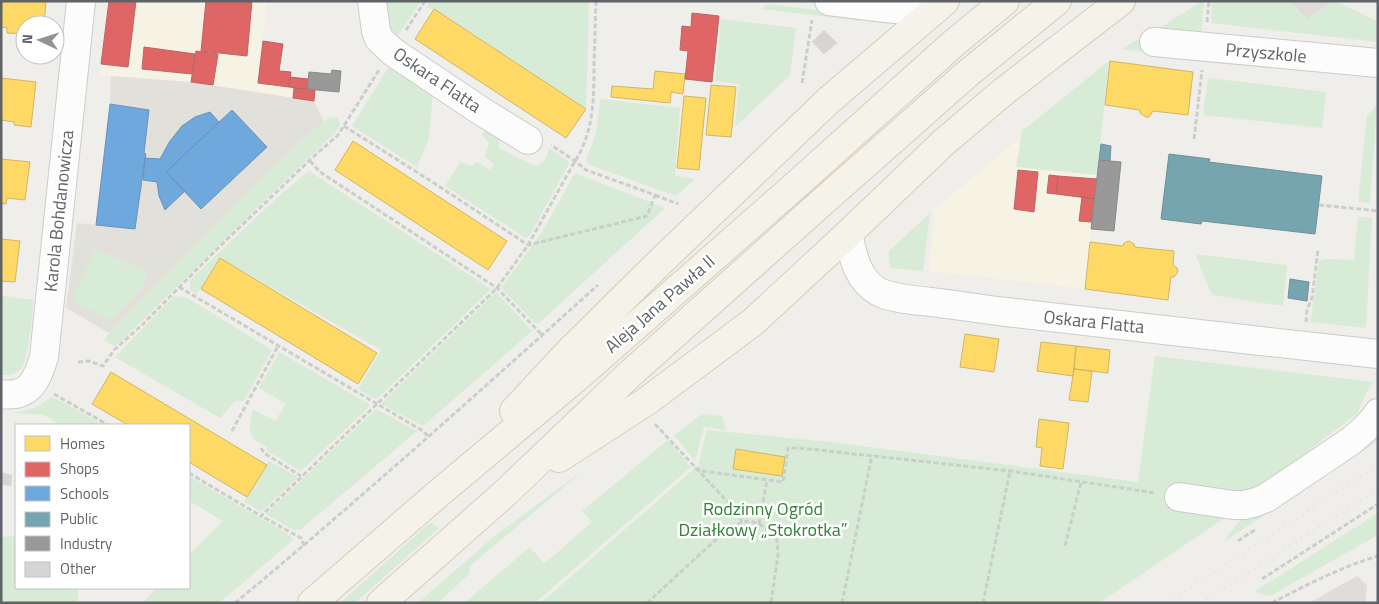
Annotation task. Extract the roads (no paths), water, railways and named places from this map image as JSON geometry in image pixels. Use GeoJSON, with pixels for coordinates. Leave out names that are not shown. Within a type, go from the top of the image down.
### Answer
{"type":"FeatureCollection","features":[{"type":"Feature","properties":{"kind":"main road","name":"Aleja Jana Pawła II"},"geometry":{"type":"LineString","coordinates":[[312,603],[582,373],[954,43],[1005,1]]}},
{"type":"Feature","properties":{"kind":"main road","name":"Aleja Jana Pawła II"},"geometry":{"type":"LineString","coordinates":[[381,603],[504,495],[631,373],[960,80],[1057,1]]}},
{"type":"Feature","properties":{"kind":"main road"},"geometry":{"type":"LineString","coordinates":[[504,495],[647,401],[754,322],[942,143],[1002,92],[1121,1]]}},
{"type":"Feature","properties":{"kind":"main road"},"geometry":{"type":"LineString","coordinates":[[439,493],[567,354],[657,265],[828,101],[939,6]]}},
{"type":"Feature","properties":{"kind":"street","name":"Karola Bohdanowicza"},"geometry":{"type":"LineString","coordinates":[[1,394],[11,395],[26,390],[34,383],[44,357],[81,1]]}},
{"type":"Feature","properties":{"kind":"street","name":"Oskara Flatta"},"geometry":{"type":"LineString","coordinates":[[372,1],[376,31],[379,39],[393,52],[528,140]]}},
{"type":"Feature","properties":{"kind":"street"},"geometry":{"type":"LineString","coordinates":[[821,10],[939,6]]}},
{"type":"Feature","properties":{"kind":"street","name":"Przyszkole"},"geometry":{"type":"LineString","coordinates":[[1154,42],[1378,63]]}},
{"type":"Feature","properties":{"kind":"street","name":"Oskara Flatta"},"geometry":{"type":"LineString","coordinates":[[848,234],[854,262],[860,273],[877,291],[888,296],[1378,354]]}},
{"type":"Feature","properties":{"kind":"street"},"geometry":{"type":"LineString","coordinates":[[1179,497],[1233,505],[1244,505],[1266,498],[1351,441],[1363,431],[1378,413]]}},
{"type":"Feature","properties":{"kind":"railway"},"geometry":{"type":"LineString","coordinates":[[1167,603],[1378,465]]}},
{"type":"Feature","properties":{"kind":"railway"},"geometry":{"type":"LineString","coordinates":[[1201,603],[1378,489]]}},
{"type":"Feature","properties":{"kind":"park label","name":"Rodzinny Ogród Działkowy „Stokrotka”"},"geometry":{"type":"Point","coordinates":[763,519]}}]}
